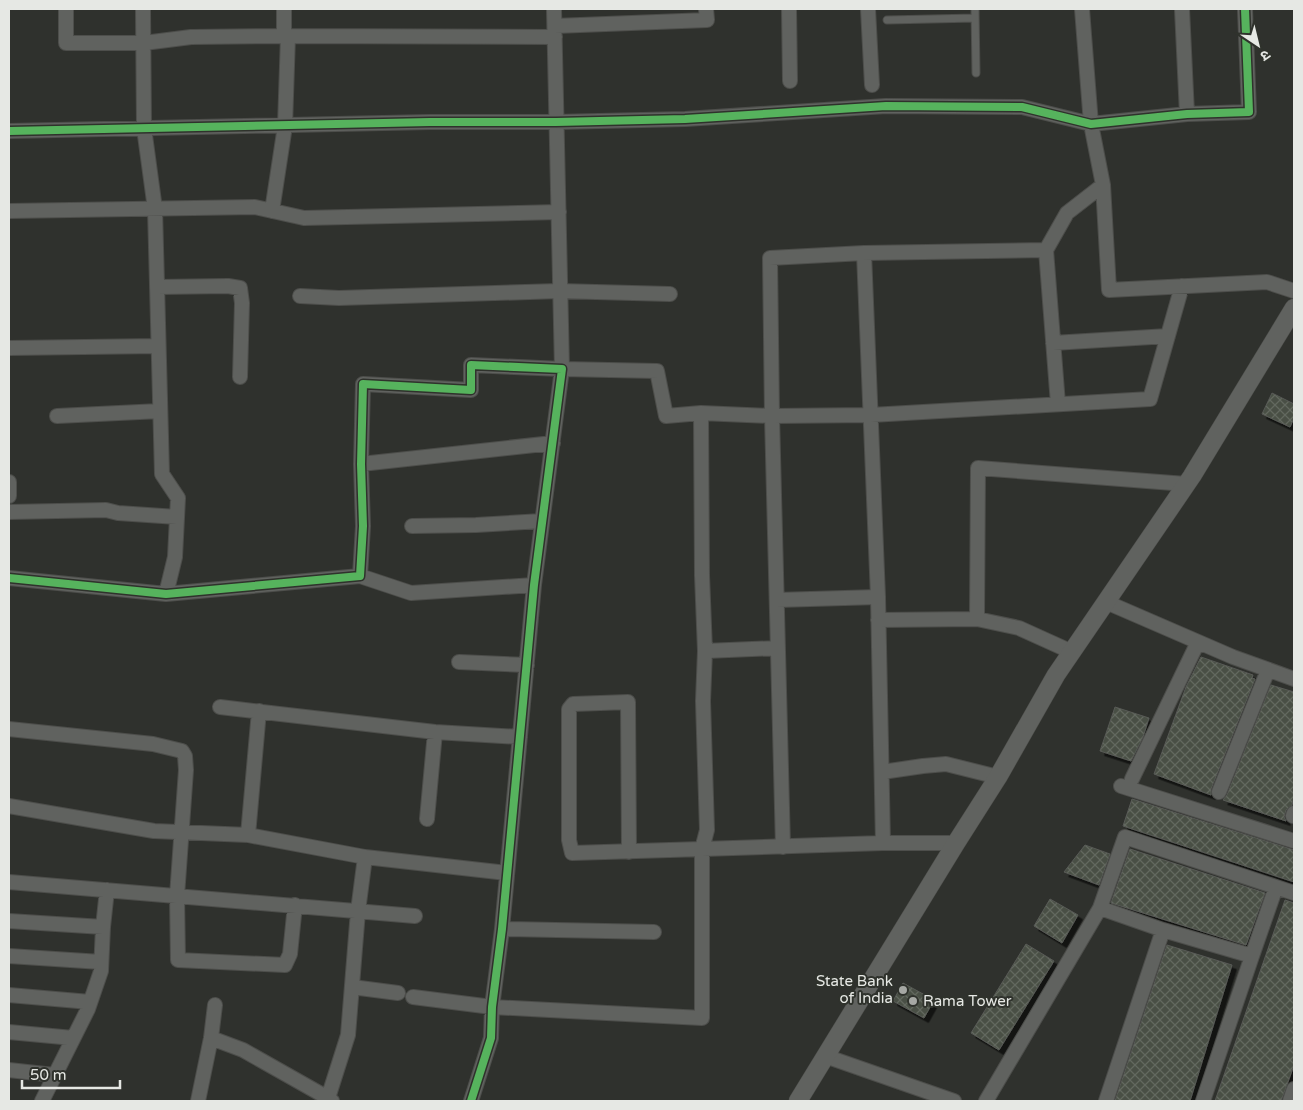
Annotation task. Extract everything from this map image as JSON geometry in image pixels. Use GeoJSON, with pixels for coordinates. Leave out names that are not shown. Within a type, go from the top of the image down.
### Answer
{"type":"FeatureCollection","features":[{"type":"Feature","properties":{"kind":"street"},"geometry":{"type":"LineString","coordinates":[[66,9],[66,43],[144,43],[191,37],[555,32],[630,15],[707,20],[706,9]]}},
{"type":"Feature","properties":{"kind":"street"},"geometry":{"type":"LineString","coordinates":[[143,9],[144,128],[155,208],[162,474],[178,498],[175,557],[166,594]]}},
{"type":"Feature","properties":{"kind":"street"},"geometry":{"type":"LineString","coordinates":[[272,211],[284,126],[286,36],[284,9]]}},
{"type":"Feature","properties":{"kind":"street"},"geometry":{"type":"LineString","coordinates":[[471,1101],[491,1038],[492,1007],[502,929],[534,585],[562,369],[554,9]]}},
{"type":"Feature","properties":{"kind":"street"},"geometry":{"type":"LineString","coordinates":[[789,9],[790,81]]}},
{"type":"Feature","properties":{"kind":"street"},"geometry":{"type":"LineString","coordinates":[[868,9],[872,85]]}},
{"type":"Feature","properties":{"kind":"street"},"geometry":{"type":"LineString","coordinates":[[1082,9],[1091,124],[1103,185],[1110,290],[1267,282],[1294,291]]}},
{"type":"Feature","properties":{"kind":"street"},"geometry":{"type":"LineString","coordinates":[[1182,9],[1187,114]]}},
{"type":"Feature","properties":{"kind":"street"},"geometry":{"type":"LineString","coordinates":[[9,131],[430,122],[685,119],[904,106],[1022,107],[1091,124],[1187,114],[1249,112],[1245,9]]}},
{"type":"Feature","properties":{"kind":"street"},"geometry":{"type":"LineString","coordinates":[[1058,404],[1046,250],[1067,213],[1103,185]]}},
{"type":"Feature","properties":{"kind":"street"},"geometry":{"type":"LineString","coordinates":[[9,211],[256,207],[304,218],[558,212]]}},
{"type":"Feature","properties":{"kind":"street"},"geometry":{"type":"LineString","coordinates":[[783,847],[770,258],[864,252],[1046,250]]}},
{"type":"Feature","properties":{"kind":"street"},"geometry":{"type":"LineString","coordinates":[[864,252],[878,597],[884,843]]}},
{"type":"Feature","properties":{"kind":"street"},"geometry":{"type":"LineString","coordinates":[[157,287],[228,286],[240,288],[242,303],[240,377]]}},
{"type":"Feature","properties":{"kind":"street"},"geometry":{"type":"LineString","coordinates":[[360,576],[364,526],[361,464],[363,384],[471,390],[471,365],[657,371],[666,416],[701,413],[772,416],[871,415],[1150,399],[1182,286]]}},
{"type":"Feature","properties":{"kind":"street"},"geometry":{"type":"LineString","coordinates":[[300,296],[348,297],[560,291],[670,294]]}},
{"type":"Feature","properties":{"kind":"street"},"geometry":{"type":"LineString","coordinates":[[798,1101],[998,777],[1056,676],[1186,484],[1294,308]]}},
{"type":"Feature","properties":{"kind":"street"},"geometry":{"type":"LineString","coordinates":[[1053,343],[1168,336]]}},
{"type":"Feature","properties":{"kind":"street"},"geometry":{"type":"LineString","coordinates":[[9,348],[158,346]]}},
{"type":"Feature","properties":{"kind":"street"},"geometry":{"type":"LineString","coordinates":[[57,416],[160,412]]}},
{"type":"Feature","properties":{"kind":"street"},"geometry":{"type":"LineString","coordinates":[[413,997],[492,1007],[702,1018],[702,849],[707,830],[703,701],[701,413]]}},
{"type":"Feature","properties":{"kind":"street"},"geometry":{"type":"LineString","coordinates":[[361,464],[552,443]]}},
{"type":"Feature","properties":{"kind":"street"},"geometry":{"type":"LineString","coordinates":[[977,619],[978,468],[1186,484]]}},
{"type":"Feature","properties":{"kind":"street"},"geometry":{"type":"LineString","coordinates":[[9,482],[9,496]]}},
{"type":"Feature","properties":{"kind":"street"},"geometry":{"type":"LineString","coordinates":[[9,512],[106,510],[118,513],[177,517]]}},
{"type":"Feature","properties":{"kind":"street"},"geometry":{"type":"LineString","coordinates":[[412,526],[542,521]]}},
{"type":"Feature","properties":{"kind":"street"},"geometry":{"type":"LineString","coordinates":[[9,578],[166,594],[360,576],[411,593],[534,585]]}},
{"type":"Feature","properties":{"kind":"street"},"geometry":{"type":"LineString","coordinates":[[777,600],[878,597]]}},
{"type":"Feature","properties":{"kind":"street"},"geometry":{"type":"LineString","coordinates":[[1106,602],[1198,642],[1268,670],[1294,678]]}},
{"type":"Feature","properties":{"kind":"street"},"geometry":{"type":"LineString","coordinates":[[878,620],[977,619],[1019,628],[1072,652]]}},
{"type":"Feature","properties":{"kind":"street"},"geometry":{"type":"LineString","coordinates":[[1198,642],[1126,782],[1294,841]]}},
{"type":"Feature","properties":{"kind":"street"},"geometry":{"type":"LineString","coordinates":[[704,651],[778,648]]}},
{"type":"Feature","properties":{"kind":"street"},"geometry":{"type":"LineString","coordinates":[[459,662],[527,665]]}},
{"type":"Feature","properties":{"kind":"street"},"geometry":{"type":"LineString","coordinates":[[1219,792],[1268,670]]}},
{"type":"Feature","properties":{"kind":"street"},"geometry":{"type":"LineString","coordinates":[[629,852],[628,702],[573,704],[570,709],[569,840],[572,853],[629,852],[884,843],[956,843]]}},
{"type":"Feature","properties":{"kind":"street"},"geometry":{"type":"LineString","coordinates":[[220,707],[435,732],[520,737]]}},
{"type":"Feature","properties":{"kind":"street"},"geometry":{"type":"LineString","coordinates":[[248,835],[259,712]]}},
{"type":"Feature","properties":{"kind":"street"},"geometry":{"type":"LineString","coordinates":[[9,729],[153,744],[182,751],[185,756],[186,770],[178,896],[178,960],[285,965],[290,954],[295,905]]}},
{"type":"Feature","properties":{"kind":"street"},"geometry":{"type":"LineString","coordinates":[[427,819],[435,732]]}},
{"type":"Feature","properties":{"kind":"street"},"geometry":{"type":"LineString","coordinates":[[882,772],[946,764],[998,777]]}},
{"type":"Feature","properties":{"kind":"street"},"geometry":{"type":"LineString","coordinates":[[9,806],[154,830],[248,835],[366,857],[507,873]]}},
{"type":"Feature","properties":{"kind":"street"},"geometry":{"type":"LineString","coordinates":[[986,1101],[1100,908],[1125,837],[1294,893]]}},
{"type":"Feature","properties":{"kind":"street"},"geometry":{"type":"LineString","coordinates":[[211,1038],[243,1050],[330,1100],[348,1035],[358,911],[366,857]]}},
{"type":"Feature","properties":{"kind":"street"},"geometry":{"type":"LineString","coordinates":[[9,882],[415,916]]}},
{"type":"Feature","properties":{"kind":"street"},"geometry":{"type":"LineString","coordinates":[[1203,1101],[1276,887]]}},
{"type":"Feature","properties":{"kind":"street"},"geometry":{"type":"LineString","coordinates":[[42,1101],[90,1002],[101,972],[107,890]]}},
{"type":"Feature","properties":{"kind":"street"},"geometry":{"type":"LineString","coordinates":[[1100,908],[1162,930],[1252,956]]}},
{"type":"Feature","properties":{"kind":"street"},"geometry":{"type":"LineString","coordinates":[[9,920],[103,927]]}},
{"type":"Feature","properties":{"kind":"street"},"geometry":{"type":"LineString","coordinates":[[502,929],[654,932]]}},
{"type":"Feature","properties":{"kind":"street"},"geometry":{"type":"LineString","coordinates":[[1106,1101],[1162,930]]}},
{"type":"Feature","properties":{"kind":"street"},"geometry":{"type":"LineString","coordinates":[[9,956],[101,962]]}},
{"type":"Feature","properties":{"kind":"street"},"geometry":{"type":"LineString","coordinates":[[352,987],[398,993]]}},
{"type":"Feature","properties":{"kind":"street"},"geometry":{"type":"LineString","coordinates":[[9,995],[90,1002]]}},
{"type":"Feature","properties":{"kind":"street"},"geometry":{"type":"LineString","coordinates":[[198,1101],[211,1038],[215,1004]]}},
{"type":"Feature","properties":{"kind":"street"},"geometry":{"type":"LineString","coordinates":[[9,1032],[73,1038]]}},
{"type":"Feature","properties":{"kind":"street"},"geometry":{"type":"LineString","coordinates":[[825,1056],[922,1096],[954,1101]]}},
{"type":"Feature","properties":{"kind":"street"},"geometry":{"type":"LineString","coordinates":[[9,1070],[54,1076]]}},
{"type":"Feature","properties":{"kind":"street"},"geometry":{"type":"LineString","coordinates":[[1290,1101],[1294,1089]]}},
{"type":"Feature","properties":{"kind":"lane"},"geometry":{"type":"LineString","coordinates":[[975,9],[976,73]]}},
{"type":"Feature","properties":{"kind":"lane"},"geometry":{"type":"LineString","coordinates":[[887,20],[975,18]]}},
{"type":"Feature","properties":{"kind":"building"},"geometry":{"type":"Polygon","coordinates":[[[1272,393],[1294,404],[1294,418],[1290,427],[1262,414],[1272,393]]]}},
{"type":"Feature","properties":{"kind":"building"},"geometry":{"type":"Polygon","coordinates":[[[1201,657],[1253,675],[1252,678],[1255,679],[1211,789],[1211,795],[1154,774],[1186,687],[1201,657]]]}},
{"type":"Feature","properties":{"kind":"building"},"geometry":{"type":"Polygon","coordinates":[[[1271,685],[1294,692],[1294,797],[1292,805],[1286,810],[1284,817],[1286,821],[1223,800],[1227,795],[1271,685]]]}},
{"type":"Feature","properties":{"kind":"building"},"geometry":{"type":"Polygon","coordinates":[[[1115,707],[1149,718],[1143,737],[1131,761],[1100,751],[1115,707]]]}},
{"type":"Feature","properties":{"kind":"building"},"geometry":{"type":"Polygon","coordinates":[[[1132,799],[1294,850],[1294,882],[1123,826],[1132,799]]]}},
{"type":"Feature","properties":{"kind":"building"},"geometry":{"type":"Polygon","coordinates":[[[1085,845],[1110,854],[1099,885],[1064,872],[1085,845]]]}},
{"type":"Feature","properties":{"kind":"building"},"geometry":{"type":"Polygon","coordinates":[[[1130,849],[1265,893],[1246,945],[1111,903],[1130,849]]]}},
{"type":"Feature","properties":{"kind":"building"},"geometry":{"type":"Polygon","coordinates":[[[1050,899],[1078,915],[1062,943],[1034,926],[1050,899]]]}},
{"type":"Feature","properties":{"kind":"building"},"geometry":{"type":"Polygon","coordinates":[[[1285,900],[1294,903],[1294,1065],[1281,1101],[1215,1101],[1285,900]]]}},
{"type":"Feature","properties":{"kind":"building"},"geometry":{"type":"Polygon","coordinates":[[[1026,944],[1054,961],[999,1050],[971,1033],[1026,944]]]}},
{"type":"Feature","properties":{"kind":"building"},"geometry":{"type":"Polygon","coordinates":[[[1167,945],[1232,965],[1190,1101],[1115,1101],[1167,945]]]}},
{"type":"Feature","properties":{"kind":"building","name":"Rama Tower"},"geometry":{"type":"Polygon","coordinates":[[[903,983],[934,1000],[924,1018],[893,1001],[903,983]]]}},
{"type":"Feature","properties":{"kind":"cycle path"},"geometry":{"type":"LineString","coordinates":[[9,131],[430,122],[685,119],[886,106],[1022,107],[1091,124],[1187,114],[1249,112],[1245,9]]}},
{"type":"Feature","properties":{"kind":"cycle path"},"geometry":{"type":"LineString","coordinates":[[9,578],[166,594],[360,576],[363,526],[361,464],[363,384],[471,390],[471,365],[562,369],[534,585],[502,929],[492,1007],[491,1038],[471,1101]]}},
{"type":"Feature","properties":{"kind":"place","name":"State Bank of India"},"geometry":{"type":"Point","coordinates":[903,990]}},
{"type":"Feature","properties":{"kind":"place","name":"Rama Tower"},"geometry":{"type":"Point","coordinates":[913,1001]}}]}
